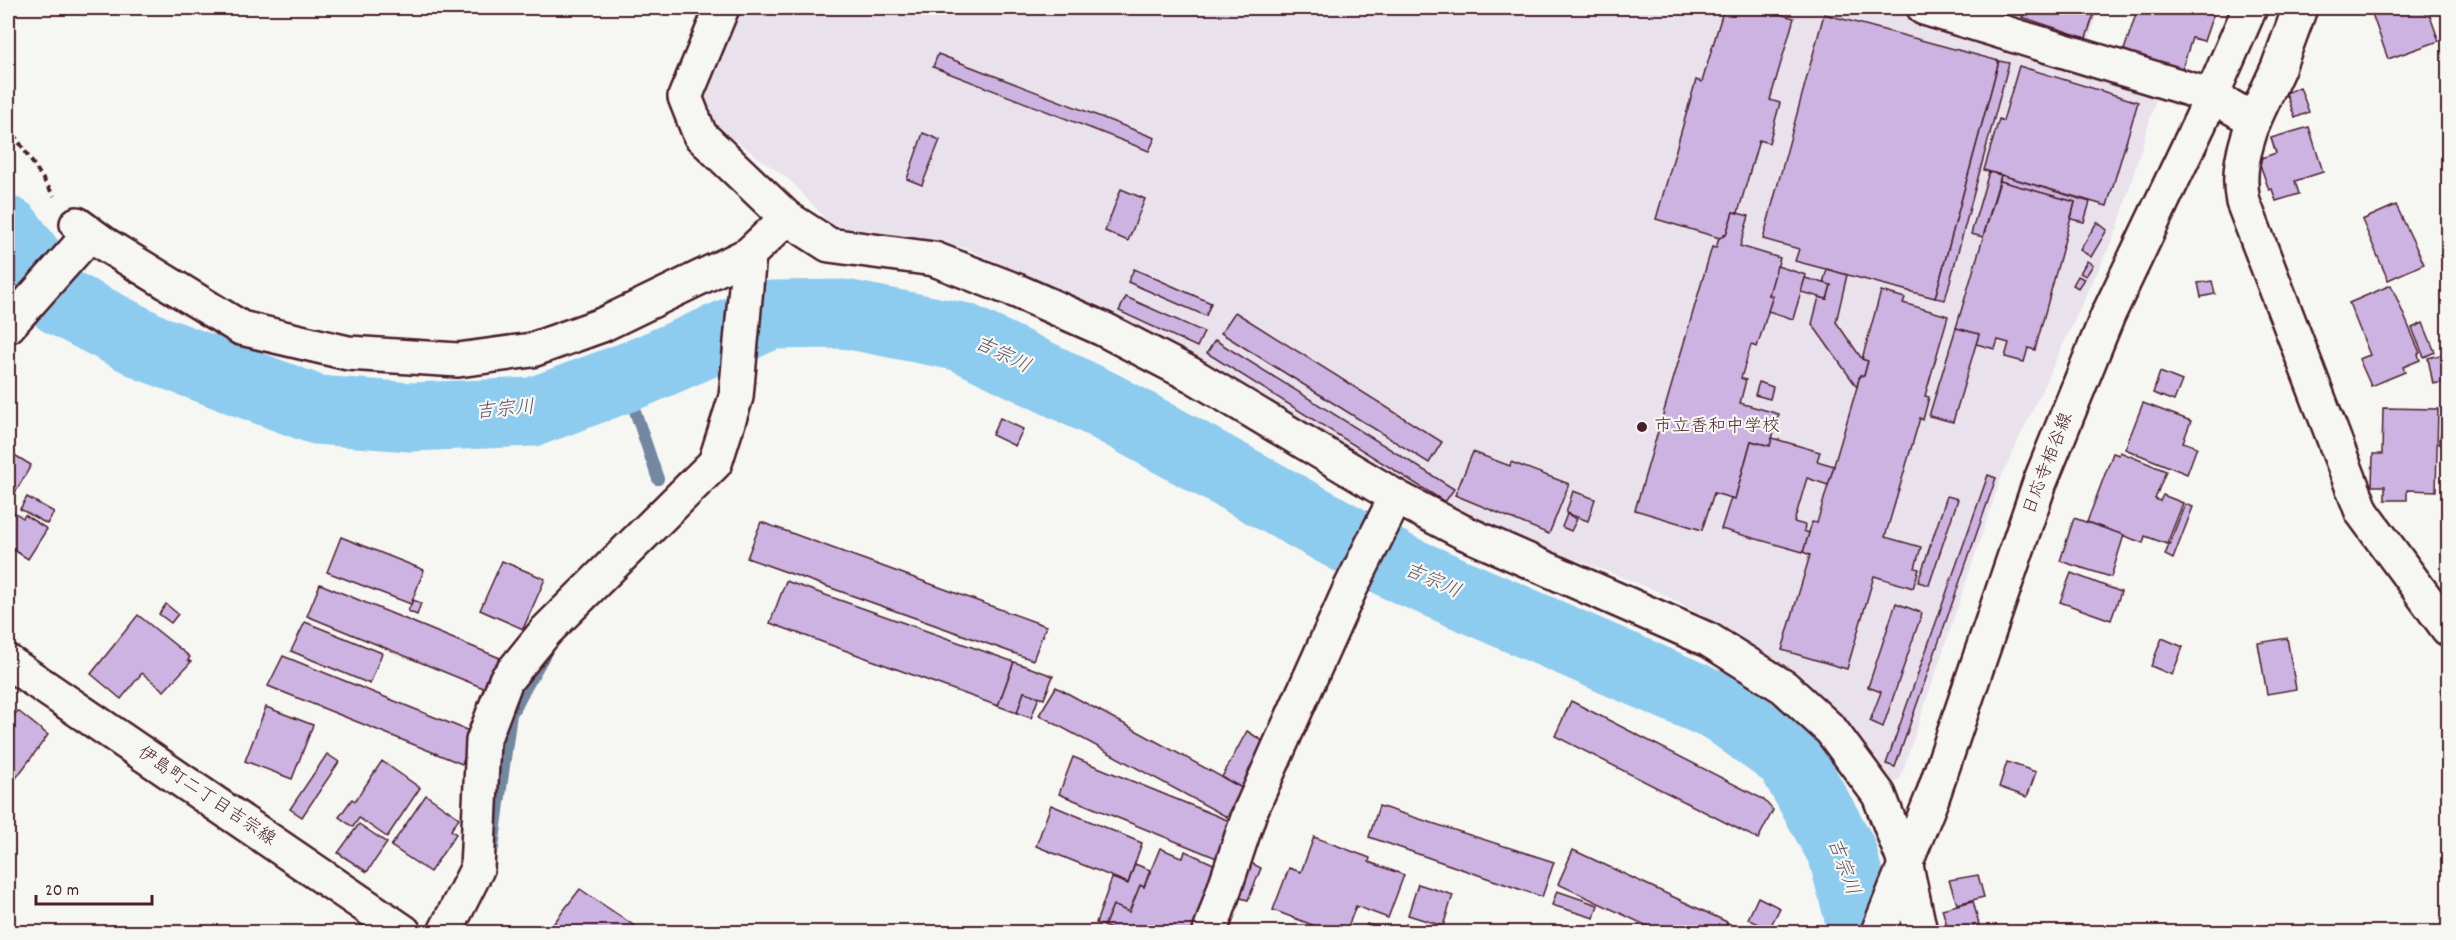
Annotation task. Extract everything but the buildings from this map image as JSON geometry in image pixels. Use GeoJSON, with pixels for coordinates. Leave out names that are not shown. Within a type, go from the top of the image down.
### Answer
{"type":"FeatureCollection","features":[{"type":"Feature","properties":{"kind":"street"},"geometry":{"type":"LineString","coordinates":[[722,8],[685,97],[700,135],[787,218],[829,244],[934,259],[1017,291],[1103,329],[1192,375],[1392,505],[1463,532],[1709,640],[1784,687],[1831,730],[1879,795],[1906,866],[1920,933]]}},
{"type":"Feature","properties":{"kind":"street"},"geometry":{"type":"LineString","coordinates":[[1924,8],[2212,96],[2254,120]]}},
{"type":"Feature","properties":{"kind":"street","name":"日応寺栢谷線"},"geometry":{"type":"LineString","coordinates":[[1884,921],[1932,798],[2040,482],[2108,315],[2212,96],[2250,8]]}},
{"type":"Feature","properties":{"kind":"street"},"geometry":{"type":"LineString","coordinates":[[2300,8],[2278,68],[2254,120],[2241,160],[2239,183],[2243,202],[2362,512],[2448,629]]}},
{"type":"Feature","properties":{"kind":"street"},"geometry":{"type":"LineString","coordinates":[[17,315],[82,235],[242,328],[348,353],[458,360],[532,350],[748,269],[787,218]]}},
{"type":"Feature","properties":{"kind":"street"},"geometry":{"type":"LineString","coordinates":[[445,933],[477,868],[483,741],[506,680],[546,631],[715,463],[736,397],[748,269]]}},
{"type":"Feature","properties":{"kind":"street"},"geometry":{"type":"LineString","coordinates":[[1210,933],[1250,812],[1350,589],[1392,505]]}},
{"type":"Feature","properties":{"kind":"street","name":"伊島町二丁目吉宗線"},"geometry":{"type":"LineString","coordinates":[[8,662],[404,933]]}},
{"type":"Feature","properties":{"kind":"path"},"geometry":{"type":"LineString","coordinates":[[8,125],[82,235]]}},
{"type":"Feature","properties":{"kind":"shaded area"},"geometry":{"type":"Polygon","coordinates":[[[739,8],[1892,8],[2159,89],[2117,230],[2002,475],[1900,779],[1893,784],[1856,734],[1804,679],[1729,630],[1657,591],[1434,505],[1187,350],[966,248],[831,225],[793,183],[712,123],[701,94],[739,8]]]}},
{"type":"Feature","properties":{"kind":"shaded area"},"geometry":{"type":"Polygon","coordinates":[[[1958,8],[2099,8],[2087,47],[1958,8]]]}},
{"type":"Feature","properties":{"kind":"waterway","name":"吉宗川"},"geometry":{"type":"LineString","coordinates":[[8,231],[60,301],[151,348],[317,410],[411,417],[533,412],[638,373],[771,315],[845,314],[962,337],[1105,406],[1400,568],[1723,709],[1790,758],[1842,852],[1863,932]]}},
{"type":"Feature","properties":{"kind":"waterway"},"geometry":{"type":"LineString","coordinates":[[589,392],[634,408],[658,479]]}},
{"type":"Feature","properties":{"kind":"waterway"},"geometry":{"type":"LineString","coordinates":[[493,848],[511,714],[545,654]]}},
{"type":"Feature","properties":{"kind":"place","name":"市立香和中学校"},"geometry":{"type":"Point","coordinates":[1642,427]}}]}
